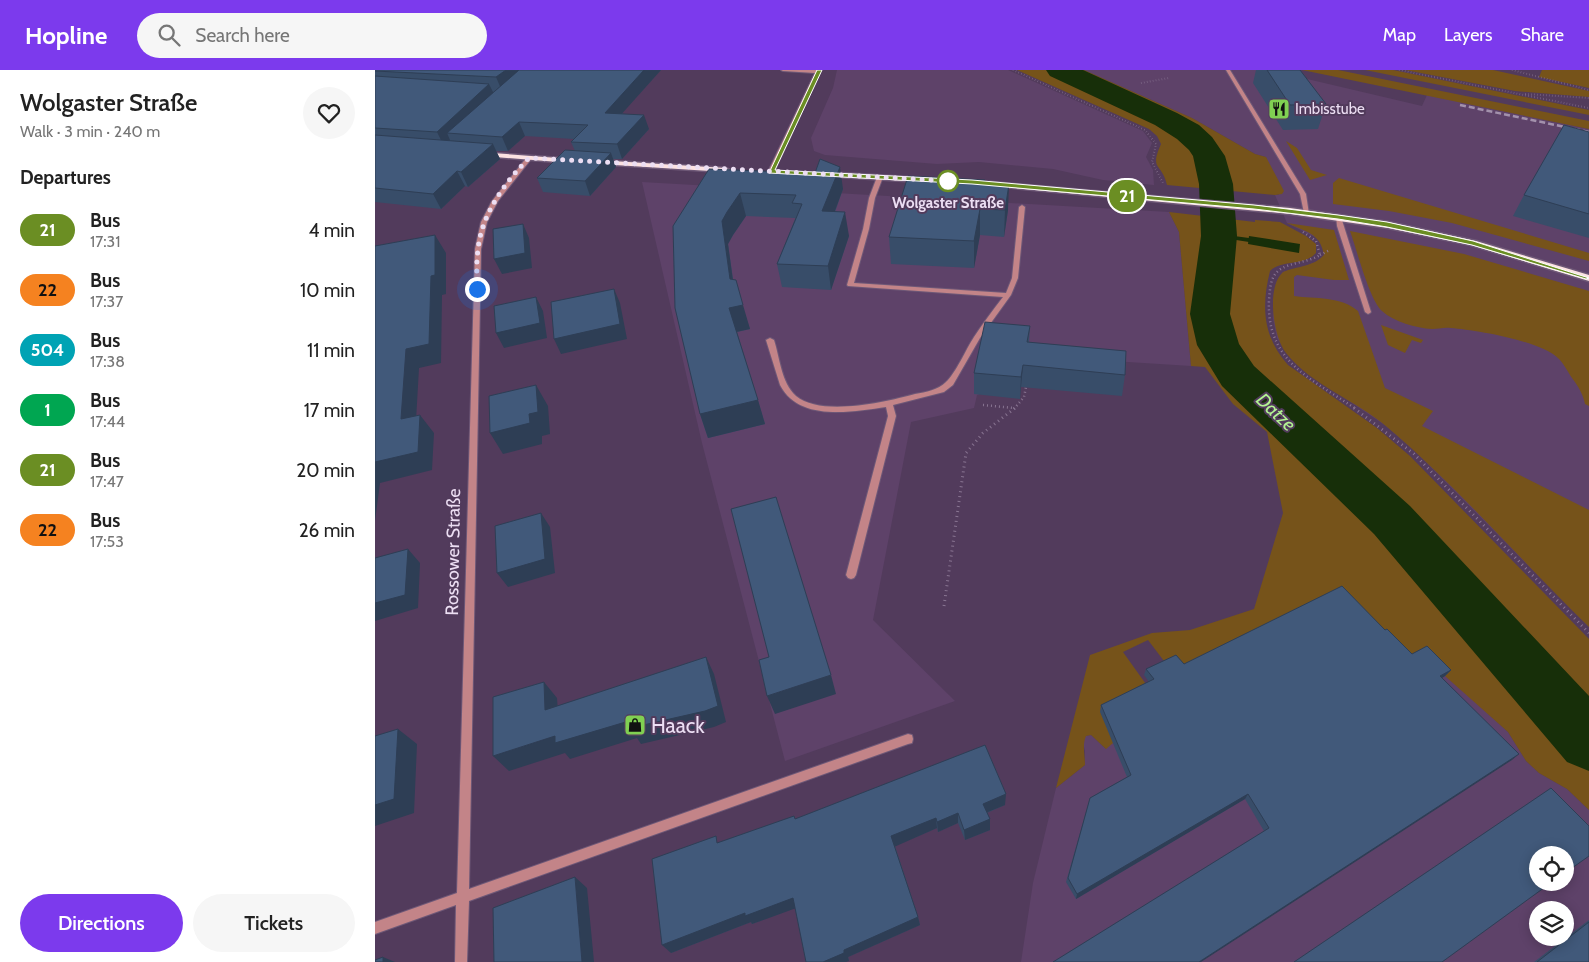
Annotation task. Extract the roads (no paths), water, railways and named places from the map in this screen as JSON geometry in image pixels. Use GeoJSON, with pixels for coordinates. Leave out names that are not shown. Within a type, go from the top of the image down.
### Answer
{"type":"FeatureCollection","features":[{"type":"Feature","properties":{"kind":"main road"},"geometry":{"type":"LineString","coordinates":[[471,153],[582,161]]}},
{"type":"Feature","properties":{"kind":"main road"},"geometry":{"type":"LineString","coordinates":[[591,162],[734,170]]}},
{"type":"Feature","properties":{"kind":"main road"},"geometry":{"type":"LineString","coordinates":[[761,172],[781,172]]}},
{"type":"Feature","properties":{"kind":"main road"},"geometry":{"type":"LineString","coordinates":[[810,174],[932,180]]}},
{"type":"Feature","properties":{"kind":"main road"},"geometry":{"type":"LineString","coordinates":[[982,183],[1254,207],[1387,224],[1464,241],[1589,278]]}},
{"type":"Feature","properties":{"kind":"street"},"geometry":{"type":"LineString","coordinates":[[771,172],[819,71],[783,70]]}},
{"type":"Feature","properties":{"kind":"street"},"geometry":{"type":"LineString","coordinates":[[1228,70],[1303,194],[1307,213]]}},
{"type":"Feature","properties":{"kind":"street","name":"Rossower Straße"},"geometry":{"type":"LineString","coordinates":[[461,962],[478,249],[484,222],[495,201],[529,158]]}},
{"type":"Feature","properties":{"kind":"street"},"geometry":{"type":"LineString","coordinates":[[880,177],[872,198],[866,229],[850,285],[1008,295]]}},
{"type":"Feature","properties":{"kind":"street"},"geometry":{"type":"LineString","coordinates":[[1338,217],[1368,312]]}},
{"type":"Feature","properties":{"kind":"street"},"geometry":{"type":"LineString","coordinates":[[771,340],[787,389],[802,402],[817,409],[863,408],[889,404],[941,390],[950,383],[977,337],[1008,295]]}},
{"type":"Feature","properties":{"kind":"street"},"geometry":{"type":"LineString","coordinates":[[851,575],[892,416],[889,404]]}},
{"type":"Feature","properties":{"kind":"street"},"geometry":{"type":"LineString","coordinates":[[375,928],[908,739]]}},
{"type":"Feature","properties":{"kind":"lane"},"geometry":{"type":"LineString","coordinates":[[1008,295],[1015,278],[1022,207]]}},
{"type":"Feature","properties":{"kind":"waterway","name":"Datze"},"geometry":{"type":"LineString","coordinates":[[1060,70],[1166,119],[1188,132],[1201,144],[1209,156],[1216,184],[1219,236],[1210,314],[1218,345],[1238,376],[1392,520],[1589,741]]}},
{"type":"Feature","properties":{"kind":"waterway"},"geometry":{"type":"LineString","coordinates":[[1219,236],[1249,240]]}},
{"type":"Feature","properties":{"kind":"railway"},"geometry":{"type":"LineString","coordinates":[[1460,105],[1589,132]]}},
{"type":"Feature","properties":{"kind":"place","name":"Imbisstube"},"geometry":{"type":"Point","coordinates":[1279,109]}},
{"type":"Feature","properties":{"kind":"place","name":"Wolgaster Straße"},"geometry":{"type":"Point","coordinates":[948,181]}},
{"type":"Feature","properties":{"kind":"place","name":"Haack"},"geometry":{"type":"Point","coordinates":[635,725]}}]}
